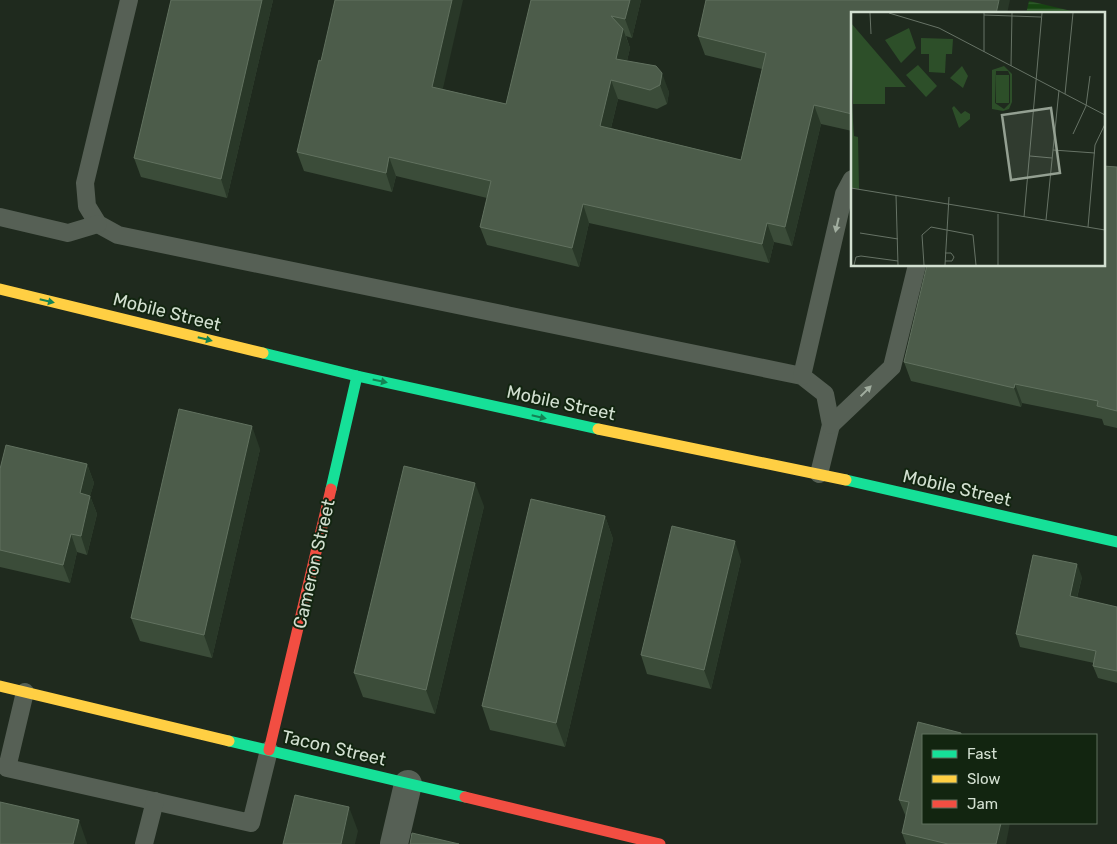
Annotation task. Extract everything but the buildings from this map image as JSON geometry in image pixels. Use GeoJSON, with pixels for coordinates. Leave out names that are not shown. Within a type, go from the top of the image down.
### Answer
{"type":"FeatureCollection","features":[{"type":"Feature","properties":{"kind":"street","name":"Mobile Street"},"geometry":{"type":"LineString","coordinates":[[0,290],[357,376],[672,445],[819,474],[1117,542]]}},
{"type":"Feature","properties":{"kind":"street","name":"Cameron Street"},"geometry":{"type":"LineString","coordinates":[[269,750],[314,567],[357,376]]}},
{"type":"Feature","properties":{"kind":"street","name":"Tacon Street"},"geometry":{"type":"LineString","coordinates":[[0,686],[660,844]]}},
{"type":"Feature","properties":{"kind":"street"},"geometry":{"type":"LineString","coordinates":[[394,844],[408,784]]}},
{"type":"Feature","properties":{"kind":"lane"},"geometry":{"type":"LineString","coordinates":[[129,0],[85,182],[87,206],[98,224],[118,235],[802,376],[825,394],[831,425],[819,474]]}},
{"type":"Feature","properties":{"kind":"lane"},"geometry":{"type":"LineString","coordinates":[[802,376],[844,194],[851,181]]}},
{"type":"Feature","properties":{"kind":"lane"},"geometry":{"type":"LineString","coordinates":[[0,216],[68,233],[98,224]]}},
{"type":"Feature","properties":{"kind":"lane"},"geometry":{"type":"LineString","coordinates":[[831,425],[892,367],[917,266]]}},
{"type":"Feature","properties":{"kind":"lane"},"geometry":{"type":"LineString","coordinates":[[25,692],[7,768],[251,823],[269,750]]}},
{"type":"Feature","properties":{"kind":"lane"},"geometry":{"type":"LineString","coordinates":[[144,844],[155,801]]}},
{"type":"Feature","properties":{"kind":"shaded area"},"geometry":{"type":"Polygon","coordinates":[[[1029,1],[1076,12],[1026,12],[1029,1]]]}},
{"type":"Feature","properties":{"kind":"traffic: fast"},"geometry":{"type":"LineString","coordinates":[[263,353],[357,376],[598,429]]}},
{"type":"Feature","properties":{"kind":"traffic: fast"},"geometry":{"type":"LineString","coordinates":[[331,489],[357,376]]}},
{"type":"Feature","properties":{"kind":"traffic: fast"},"geometry":{"type":"LineString","coordinates":[[846,480],[1117,542]]}},
{"type":"Feature","properties":{"kind":"traffic: fast"},"geometry":{"type":"LineString","coordinates":[[229,741],[465,797]]}},
{"type":"Feature","properties":{"kind":"traffic: slow"},"geometry":{"type":"LineString","coordinates":[[0,289],[263,353]]}},
{"type":"Feature","properties":{"kind":"traffic: slow"},"geometry":{"type":"LineString","coordinates":[[598,429],[846,480]]}},
{"type":"Feature","properties":{"kind":"traffic: slow"},"geometry":{"type":"LineString","coordinates":[[0,686],[229,741]]}},
{"type":"Feature","properties":{"kind":"traffic: jam"},"geometry":{"type":"LineString","coordinates":[[269,750],[331,489]]}},
{"type":"Feature","properties":{"kind":"traffic: jam"},"geometry":{"type":"LineString","coordinates":[[465,797],[660,844]]}}]}
